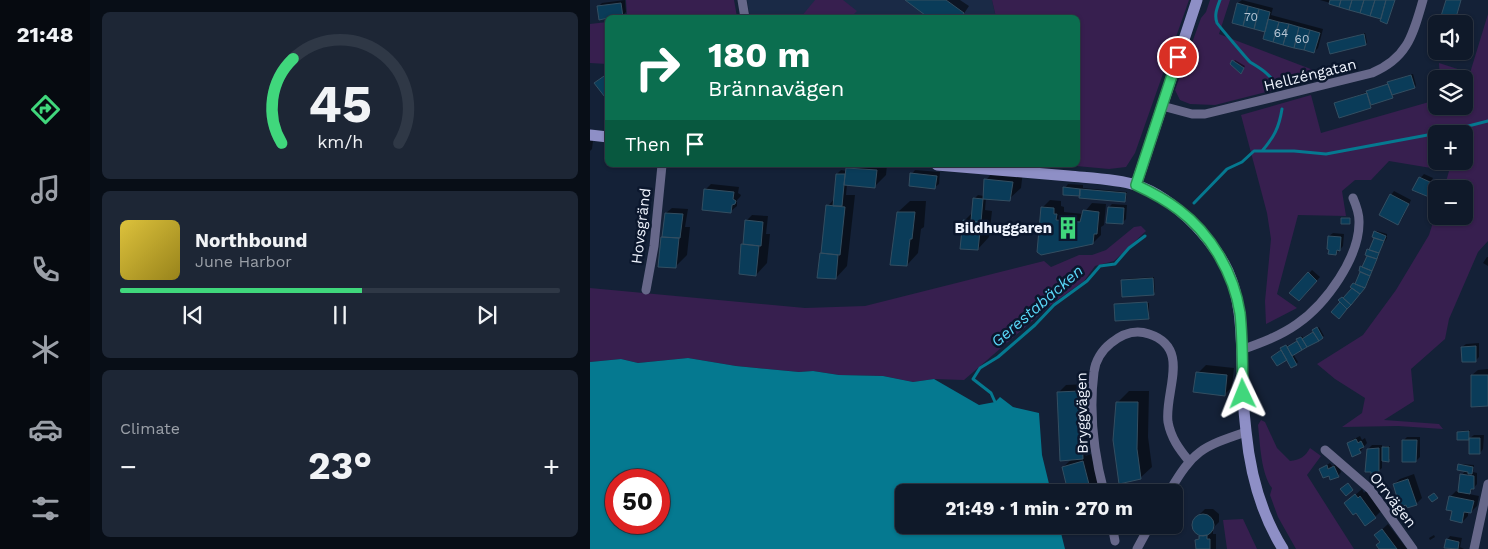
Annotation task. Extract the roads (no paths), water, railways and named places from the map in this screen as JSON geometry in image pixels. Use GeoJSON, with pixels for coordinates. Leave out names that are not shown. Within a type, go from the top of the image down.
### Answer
{"type":"FeatureCollection","features":[{"type":"Feature","properties":{"kind":"main road"},"geometry":{"type":"LineString","coordinates":[[1136,185],[1198,0]]}},
{"type":"Feature","properties":{"kind":"main road"},"geometry":{"type":"LineString","coordinates":[[590,135],[605,136]]}},
{"type":"Feature","properties":{"kind":"main road"},"geometry":{"type":"LineString","coordinates":[[960,167],[1096,179],[1136,185],[1180,210],[1206,237],[1228,272],[1240,311],[1246,432],[1252,475],[1259,498],[1276,538],[1283,549]]}},
{"type":"Feature","properties":{"kind":"street"},"geometry":{"type":"LineString","coordinates":[[742,0],[744,15]]}},
{"type":"Feature","properties":{"kind":"street","name":"Hellzéngatan"},"geometry":{"type":"LineString","coordinates":[[1162,106],[1192,114],[1205,114],[1372,73],[1384,68],[1402,54],[1414,28],[1423,0]]}},
{"type":"Feature","properties":{"kind":"street","name":"Hovsgränd"},"geometry":{"type":"LineString","coordinates":[[646,290],[654,246],[662,167]]}},
{"type":"Feature","properties":{"kind":"street"},"geometry":{"type":"LineString","coordinates":[[1241,350],[1267,341],[1298,323],[1338,281],[1356,247],[1360,218],[1353,198]]}},
{"type":"Feature","properties":{"kind":"street","name":"Bryggvägen"},"geometry":{"type":"LineString","coordinates":[[1102,484],[1093,431],[1092,383],[1095,365],[1109,345],[1134,331],[1155,336],[1169,349],[1174,370],[1168,408],[1168,423],[1175,443],[1189,461]]}},
{"type":"Feature","properties":{"kind":"street"},"geometry":{"type":"LineString","coordinates":[[1174,484],[1189,461],[1205,447],[1246,432]]}},
{"type":"Feature","properties":{"kind":"street","name":"Orrvägen"},"geometry":{"type":"LineString","coordinates":[[1325,450],[1361,479],[1370,489],[1413,549]]}},
{"type":"Feature","properties":{"kind":"street"},"geometry":{"type":"LineString","coordinates":[[1474,549],[1488,484]]}},
{"type":"Feature","properties":{"kind":"street"},"geometry":{"type":"LineString","coordinates":[[1113,534],[1114,541]]}},
{"type":"Feature","properties":{"kind":"street"},"geometry":{"type":"LineString","coordinates":[[1137,549],[1145,534]]}},
{"type":"Feature","properties":{"kind":"waterway"},"geometry":{"type":"LineString","coordinates":[[1220,0],[1216,14],[1217,23],[1250,62],[1268,74],[1276,85]]}},
{"type":"Feature","properties":{"kind":"waterway"},"geometry":{"type":"LineString","coordinates":[[1194,203],[1227,169],[1242,162],[1254,151],[1262,151],[1275,132],[1282,109]]}},
{"type":"Feature","properties":{"kind":"waterway"},"geometry":{"type":"LineString","coordinates":[[1262,151],[1326,154],[1449,131],[1488,121]]}},
{"type":"Feature","properties":{"kind":"waterway","name":"Gerestabäcken"},"geometry":{"type":"LineString","coordinates":[[995,402],[991,393],[973,379],[980,368],[998,357],[1035,325],[1054,305],[1087,281],[1100,266],[1115,264],[1129,248],[1145,236]]}},
{"type":"Feature","properties":{"kind":"place","name":"Bildhuggaren"},"geometry":{"type":"Point","coordinates":[1068,228]}}]}
